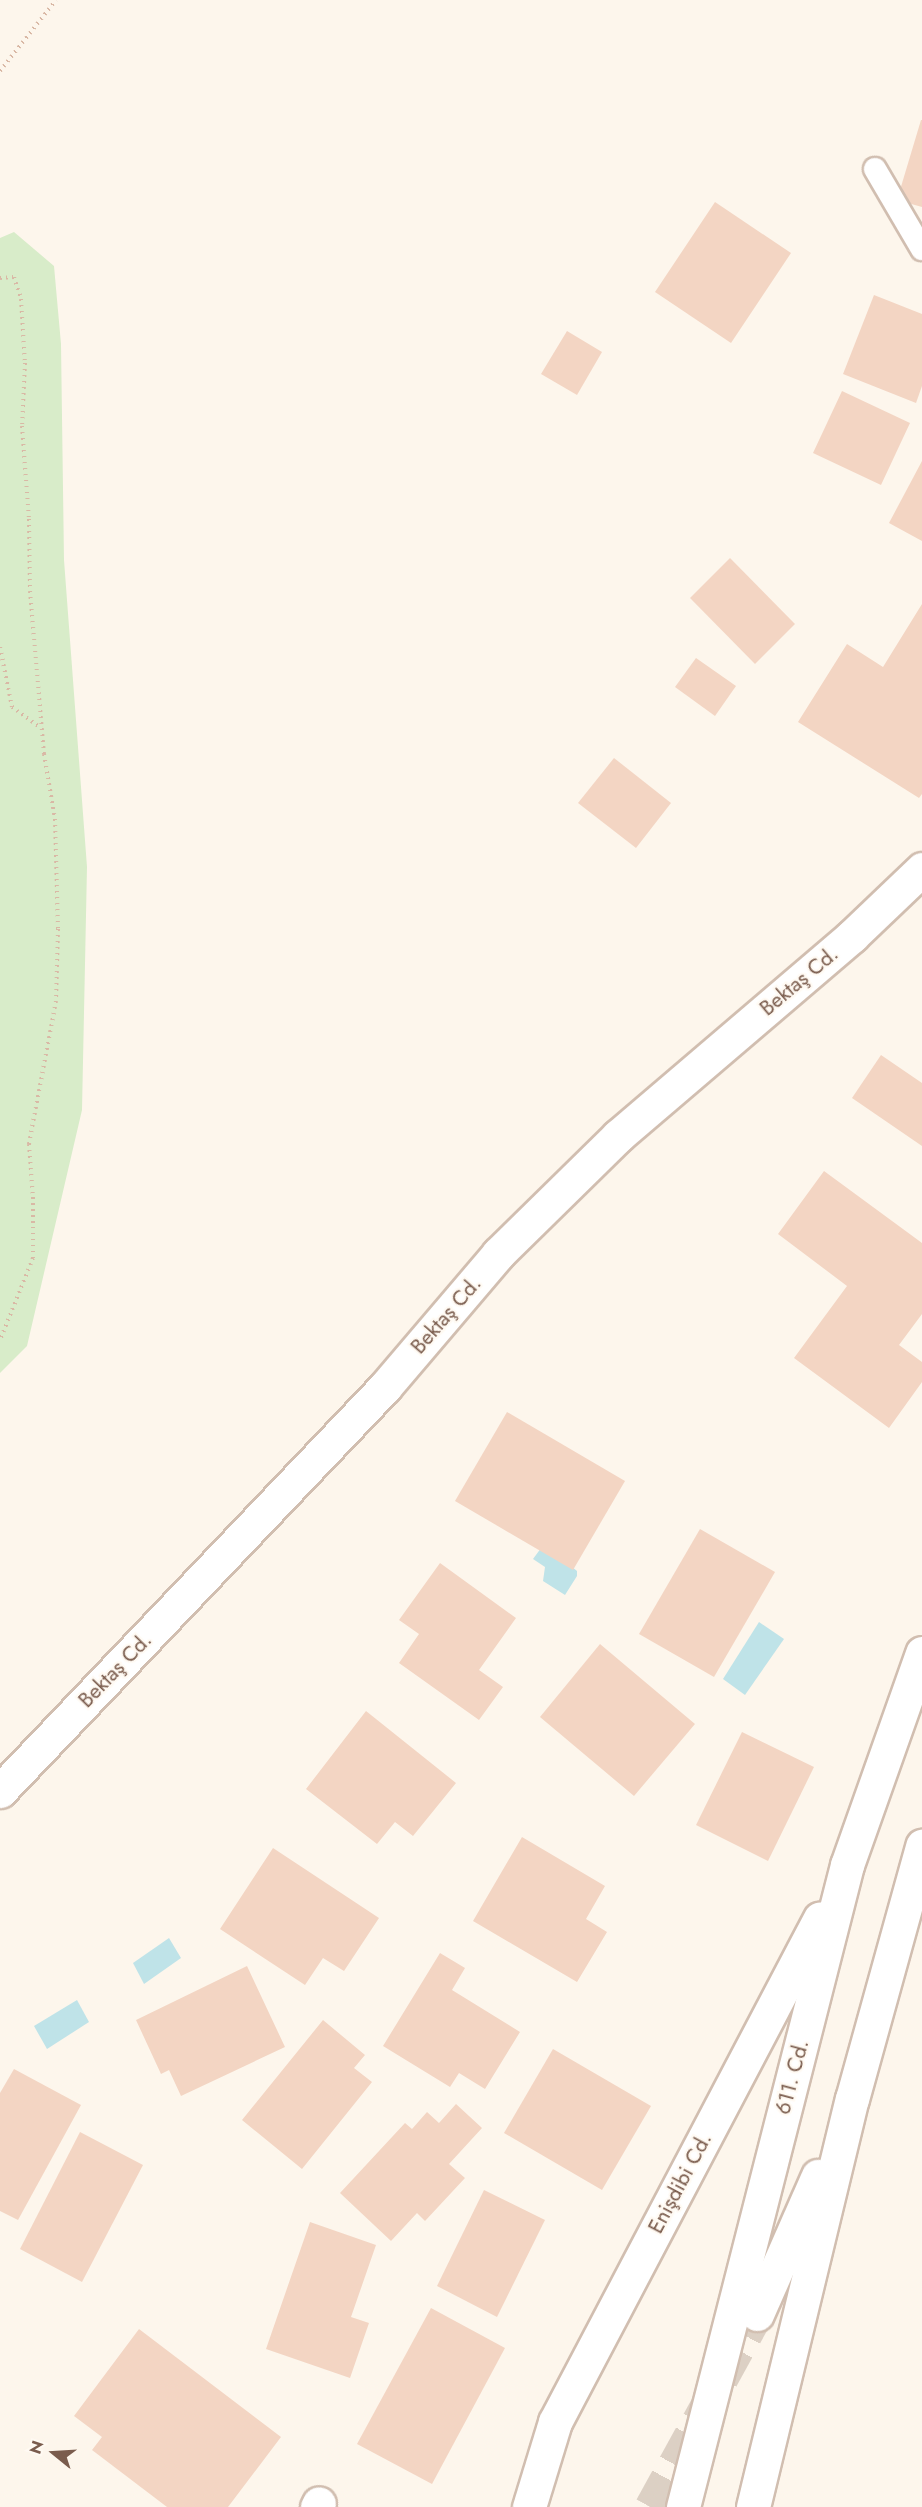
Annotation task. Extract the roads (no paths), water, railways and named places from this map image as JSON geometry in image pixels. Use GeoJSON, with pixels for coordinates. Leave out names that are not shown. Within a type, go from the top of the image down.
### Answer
{"type":"FeatureCollection","features":[{"type":"Feature","properties":{"kind":"street","name":"Bektaş Cd."},"geometry":{"type":"LineString","coordinates":[[0,1791],[384,1387],[506,1246],[618,1136],[852,936],[922,869]]}},
{"type":"Feature","properties":{"kind":"street","name":"611. Cd."},"geometry":{"type":"LineString","coordinates":[[683,2507],[847,1866],[922,1653]]}},
{"type":"Feature","properties":{"kind":"street"},"geometry":{"type":"LineString","coordinates":[[753,2507],[852,2099],[922,1846]]}},
{"type":"Feature","properties":{"kind":"street","name":"Enişdibi Cd."},"geometry":{"type":"LineString","coordinates":[[529,2507],[555,2422],[847,1866]]}},
{"type":"Feature","properties":{"kind":"street"},"geometry":{"type":"LineString","coordinates":[[757,2314],[852,2099]]}},
{"type":"Feature","properties":{"kind":"lane"},"geometry":{"type":"LineString","coordinates":[[875,169],[922,249]]}},
{"type":"Feature","properties":{"kind":"water"},"geometry":{"type":"Polygon","coordinates":[[[544,1544],[577,1571],[577,1576],[565,1595],[543,1581],[545,1567],[533,1559],[544,1544]]]}},
{"type":"Feature","properties":{"kind":"water"},"geometry":{"type":"Polygon","coordinates":[[[759,1622],[784,1639],[745,1695],[723,1679],[759,1622]]]}},
{"type":"Feature","properties":{"kind":"water"},"geometry":{"type":"Polygon","coordinates":[[[169,1938],[181,1958],[144,1984],[133,1963],[169,1938]]]}},
{"type":"Feature","properties":{"kind":"water"},"geometry":{"type":"Polygon","coordinates":[[[77,2000],[89,2022],[47,2049],[34,2026],[77,2000]]]}},
{"type":"Feature","properties":{"kind":"tunnel"},"geometry":{"type":"LineString","coordinates":[[651,2507],[757,2314]]}}]}
